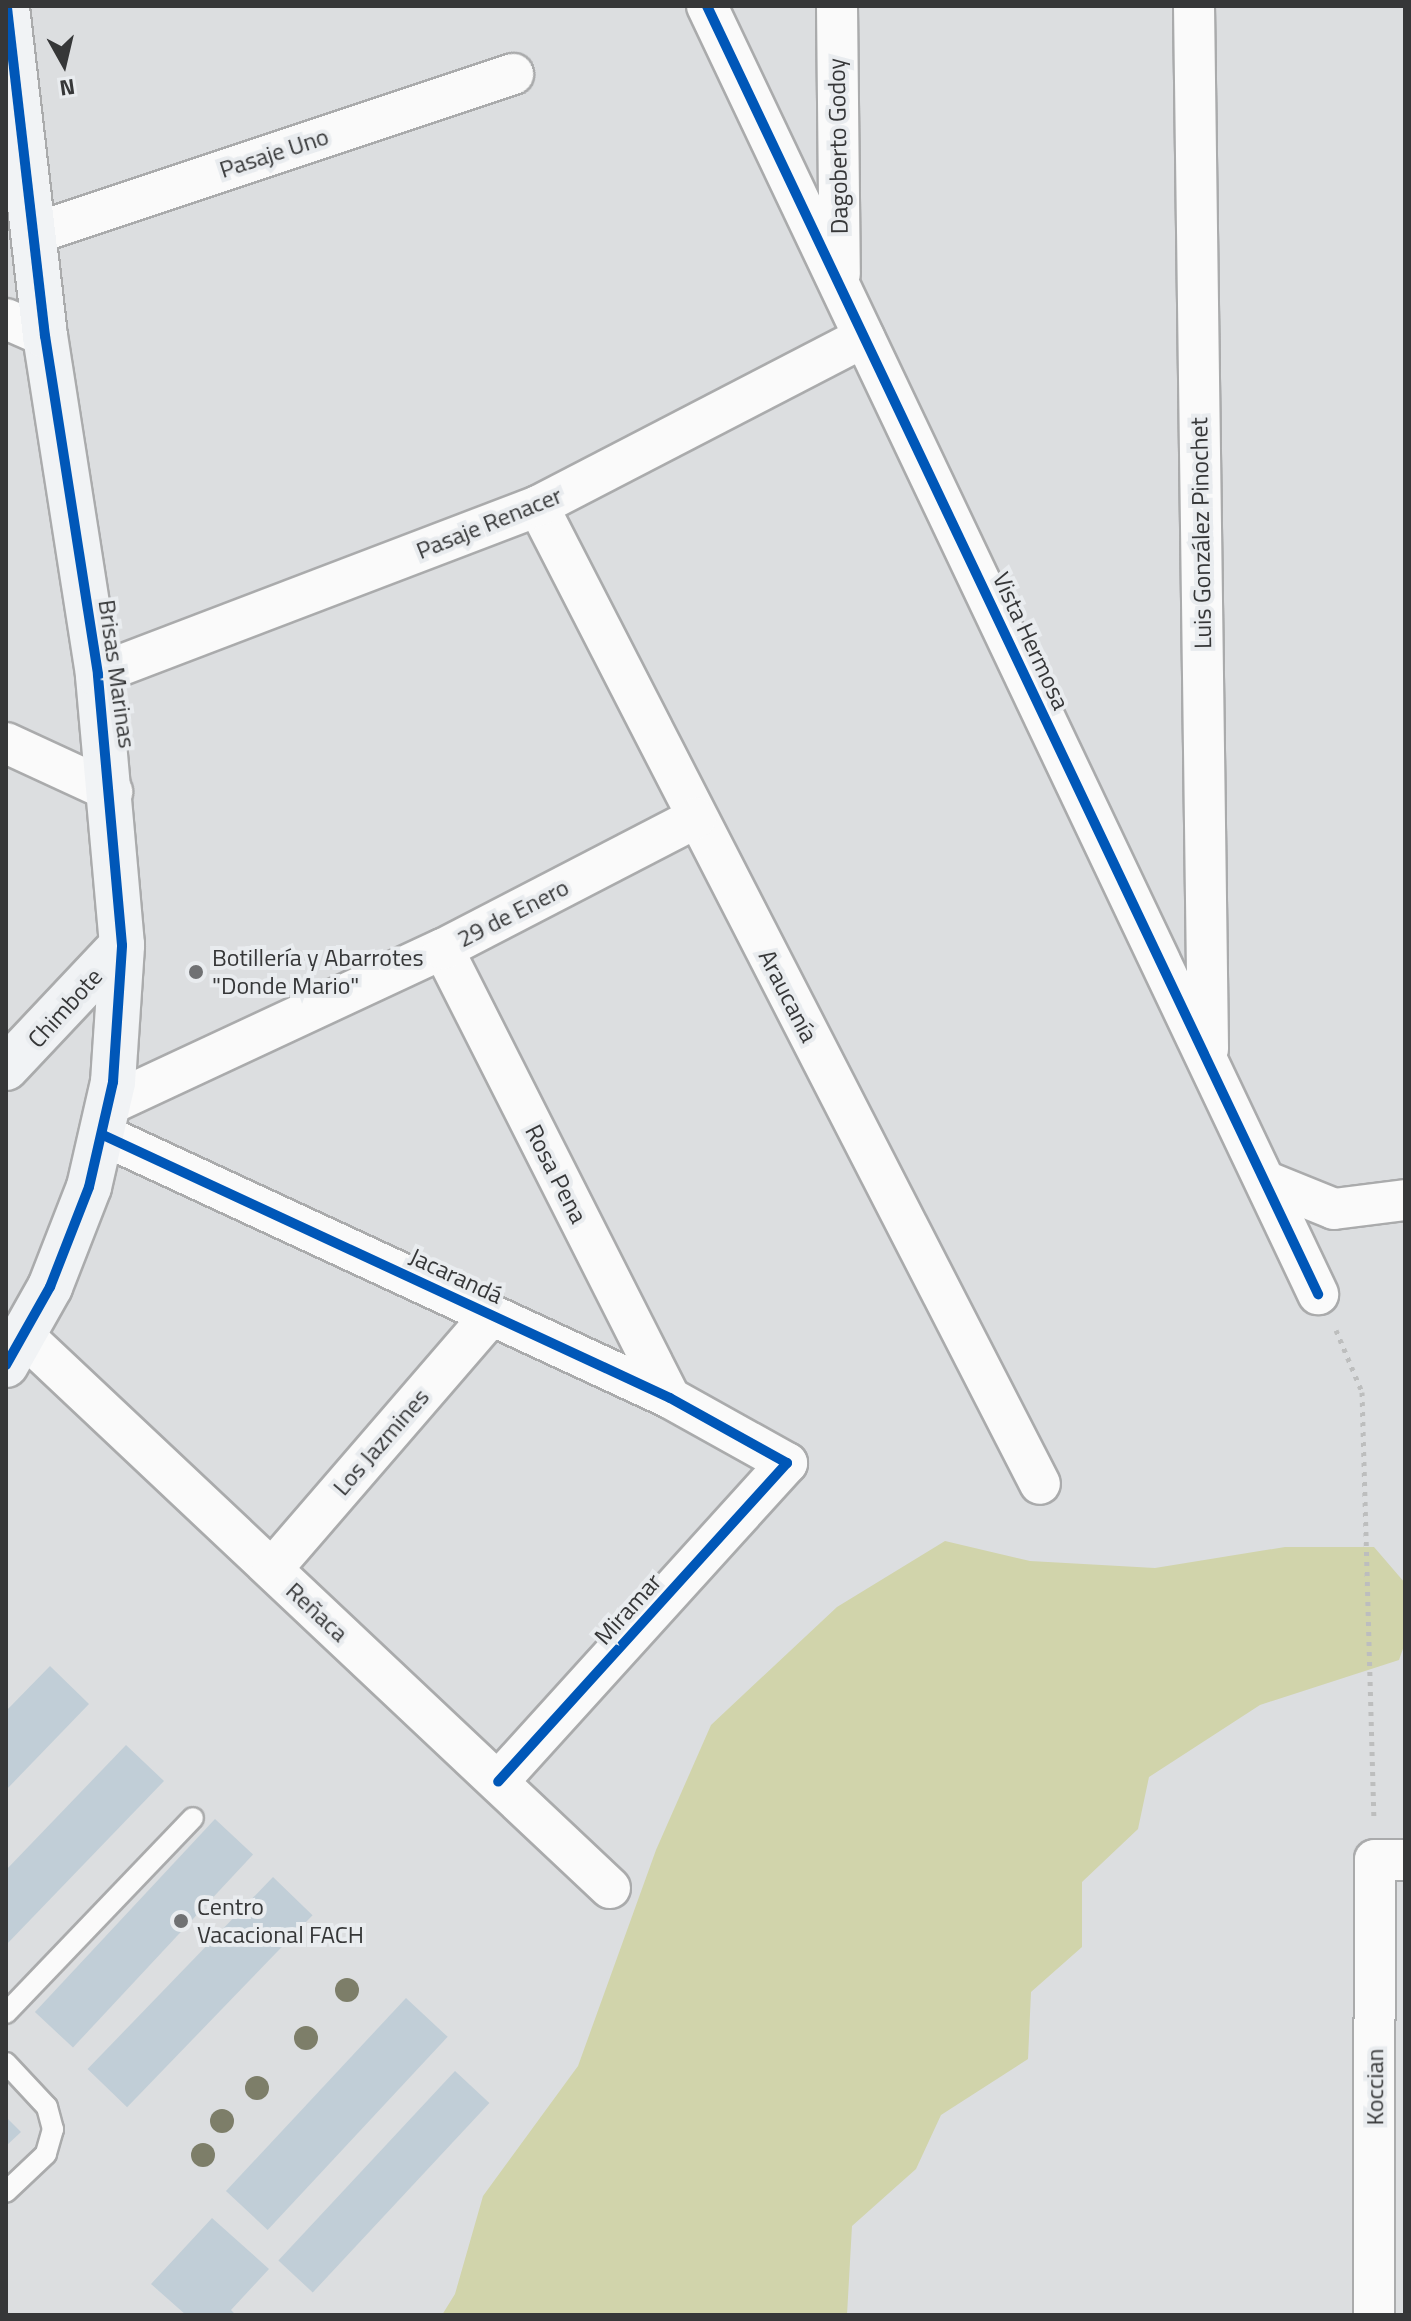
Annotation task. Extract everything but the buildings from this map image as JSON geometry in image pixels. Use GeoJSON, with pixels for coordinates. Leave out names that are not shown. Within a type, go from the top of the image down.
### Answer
{"type":"FeatureCollection","features":[{"type":"Feature","properties":{"kind":"street","name":"Brisas Marinas"},"geometry":{"type":"LineString","coordinates":[[7,6],[36,233],[45,336],[98,674],[112,792],[122,945],[106,1120],[71,1238],[15,1350]]}},
{"type":"Feature","properties":{"kind":"street","name":"Vista Hermosa"},"geometry":{"type":"LineString","coordinates":[[707,6],[1318,1294]]}},
{"type":"Feature","properties":{"kind":"street","name":"Dagoberto Godoy"},"geometry":{"type":"LineString","coordinates":[[837,6],[840,286]]}},
{"type":"Feature","properties":{"kind":"street","name":"Luis González Pinochet"},"geometry":{"type":"LineString","coordinates":[[1194,6],[1208,1061]]}},
{"type":"Feature","properties":{"kind":"street","name":"Pasaje Uno"},"geometry":{"type":"LineString","coordinates":[[36,233],[513,74]]}},
{"type":"Feature","properties":{"kind":"street"},"geometry":{"type":"LineString","coordinates":[[6,319],[45,336]]}},
{"type":"Feature","properties":{"kind":"street","name":"Pasaje Renacer"},"geometry":{"type":"LineString","coordinates":[[98,674],[538,506],[864,337]]}},
{"type":"Feature","properties":{"kind":"street","name":"Araucanía"},"geometry":{"type":"LineString","coordinates":[[538,506],[1040,1484]]}},
{"type":"Feature","properties":{"kind":"street"},"geometry":{"type":"LineString","coordinates":[[6,743],[112,792]]}},
{"type":"Feature","properties":{"kind":"street","name":"29 de Enero"},"geometry":{"type":"LineString","coordinates":[[106,1120],[696,818]]}},
{"type":"Feature","properties":{"kind":"street","name":"Chimbote"},"geometry":{"type":"LineString","coordinates":[[6,1068],[122,945]]}},
{"type":"Feature","properties":{"kind":"street","name":"Rosa Pena"},"geometry":{"type":"LineString","coordinates":[[443,949],[670,1398]]}},
{"type":"Feature","properties":{"kind":"street","name":"Jacarandá"},"geometry":{"type":"LineString","coordinates":[[106,1120],[491,1315],[670,1398],[787,1463]]}},
{"type":"Feature","properties":{"kind":"street"},"geometry":{"type":"LineString","coordinates":[[1265,1181],[1334,1209],[1405,1200]]}},
{"type":"Feature","properties":{"kind":"street","name":"Los Jazmines"},"geometry":{"type":"LineString","coordinates":[[272,1569],[491,1315]]}},
{"type":"Feature","properties":{"kind":"street","name":"Reñaca"},"geometry":{"type":"LineString","coordinates":[[15,1350],[272,1569],[610,1888]]}},
{"type":"Feature","properties":{"kind":"street","name":"Miramar"},"geometry":{"type":"LineString","coordinates":[[498,1782],[787,1463]]}},
{"type":"Feature","properties":{"kind":"street","name":"Koccian"},"geometry":{"type":"LineString","coordinates":[[1374,2315],[1390,2231],[1390,1860]]}},
{"type":"Feature","properties":{"kind":"lane"},"geometry":{"type":"LineString","coordinates":[[6,2013],[193,1818]]}},
{"type":"Feature","properties":{"kind":"lane"},"geometry":{"type":"LineString","coordinates":[[6,2063],[41,2098],[53,2129],[46,2154],[6,2192]]}},
{"type":"Feature","properties":{"kind":"path"},"geometry":{"type":"LineString","coordinates":[[1318,1294],[1362,1392],[1390,1860]]}},
{"type":"Feature","properties":{"kind":"green space"},"geometry":{"type":"Polygon","coordinates":[[[945,1541],[1030,1561],[1155,1568],[1285,1547],[1374,1547],[1405,1583],[1405,1643],[1399,1660],[1260,1705],[1149,1777],[1138,1829],[1082,1882],[1082,1947],[1031,1992],[1028,2059],[941,2115],[916,2169],[852,2226],[847,2315],[442,2315],[455,2294],[483,2196],[578,2066],[656,1850],[711,1725],[837,1607],[945,1541]]]}},
{"type":"Feature","properties":{"kind":"cycle path"},"geometry":{"type":"LineString","coordinates":[[6,1365],[50,1287],[89,1187],[113,1082],[122,945],[98,674],[45,336],[7,6]]}},
{"type":"Feature","properties":{"kind":"cycle path"},"geometry":{"type":"LineString","coordinates":[[707,6],[1318,1294]]}},
{"type":"Feature","properties":{"kind":"cycle path"},"geometry":{"type":"LineString","coordinates":[[103,1135],[670,1398],[787,1463],[498,1782]]}},
{"type":"Feature","properties":{"kind":"place","name":"Botillería y Abarrotes \"Donde Mario\""},"geometry":{"type":"Point","coordinates":[196,972]}},
{"type":"Feature","properties":{"kind":"place","name":"Centro Vacacional FACH"},"geometry":{"type":"Point","coordinates":[181,1921]}}]}
